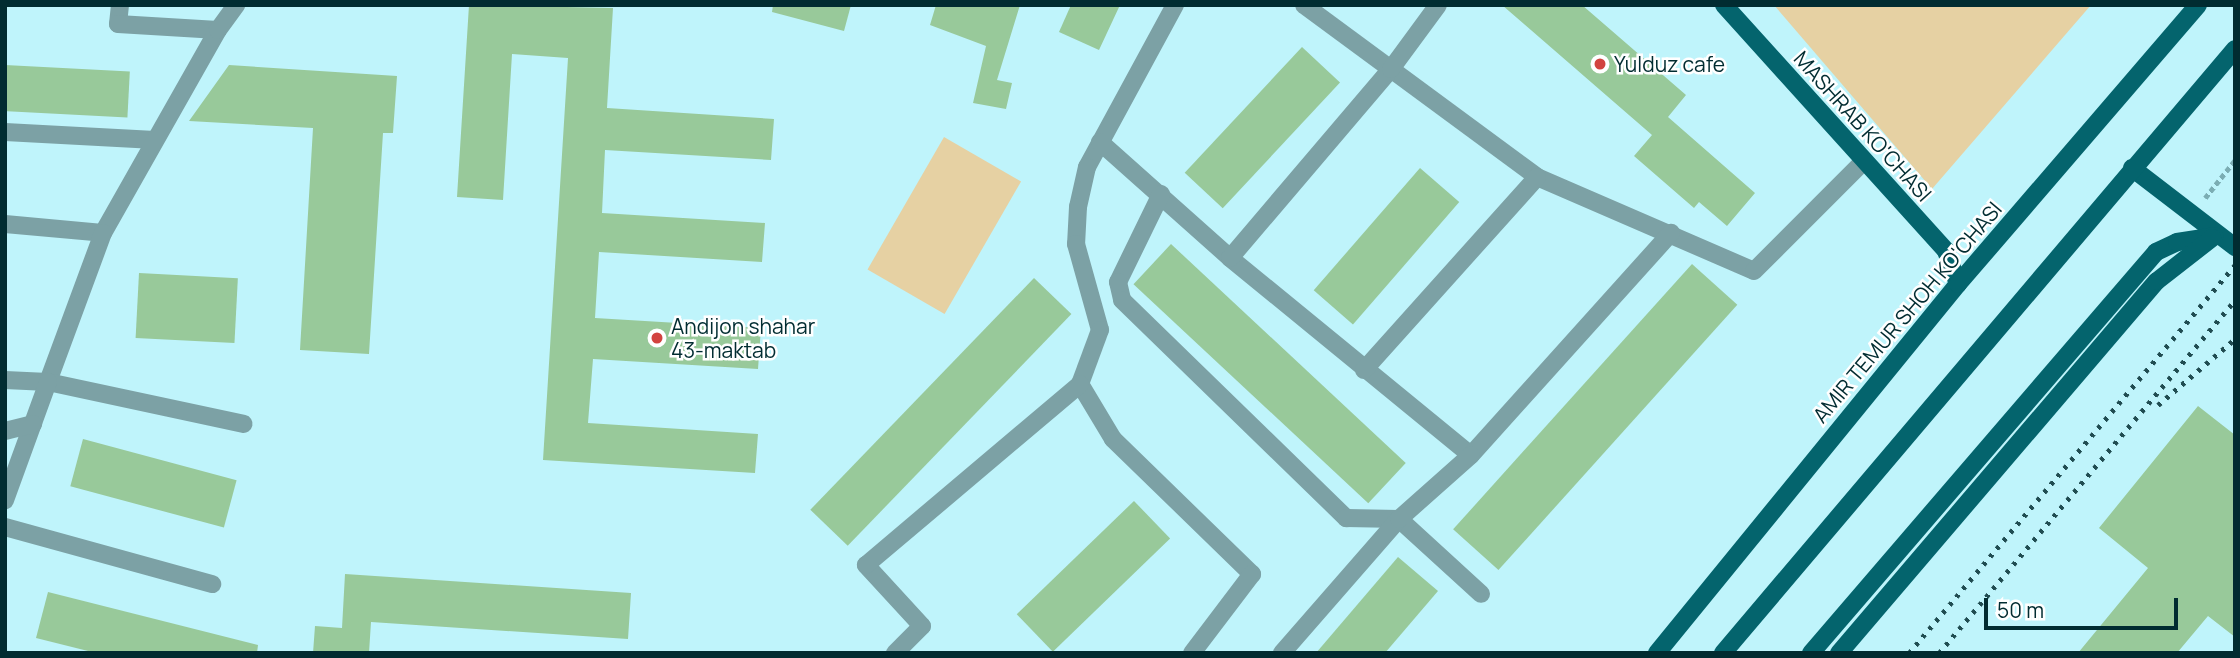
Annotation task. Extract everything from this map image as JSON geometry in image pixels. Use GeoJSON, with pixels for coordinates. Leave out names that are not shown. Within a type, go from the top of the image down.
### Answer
{"type":"FeatureCollection","features":[{"type":"Feature","properties":{"kind":"main road","name":"MASHRAB KO'CHASI"},"geometry":{"type":"LineString","coordinates":[[1724,5],[1946,251],[1958,284]]}},
{"type":"Feature","properties":{"kind":"main road","name":"AMIR TEMUR SHOH KO'CHASI"},"geometry":{"type":"LineString","coordinates":[[1657,653],[1958,284],[2198,5]]}},
{"type":"Feature","properties":{"kind":"main road"},"geometry":{"type":"LineString","coordinates":[[1723,653],[2235,49]]}},
{"type":"Feature","properties":{"kind":"main road"},"geometry":{"type":"LineString","coordinates":[[2132,168],[2215,236],[2235,247]]}},
{"type":"Feature","properties":{"kind":"main road"},"geometry":{"type":"LineString","coordinates":[[1811,653],[2156,252],[2177,242],[2215,236]]}},
{"type":"Feature","properties":{"kind":"main road"},"geometry":{"type":"LineString","coordinates":[[1839,653],[2157,281],[2215,236]]}},
{"type":"Feature","properties":{"kind":"street"},"geometry":{"type":"LineString","coordinates":[[120,5],[118,24],[218,30]]}},
{"type":"Feature","properties":{"kind":"street"},"geometry":{"type":"LineString","coordinates":[[5,500],[103,233],[218,30],[236,5]]}},
{"type":"Feature","properties":{"kind":"street"},"geometry":{"type":"LineString","coordinates":[[895,653],[922,626],[866,565],[1080,384],[1100,330],[1076,244],[1078,207],[1087,167],[1175,5]]}},
{"type":"Feature","properties":{"kind":"street"},"geometry":{"type":"LineString","coordinates":[[1304,5],[1537,177],[1754,271],[1864,161]]}},
{"type":"Feature","properties":{"kind":"street"},"geometry":{"type":"LineString","coordinates":[[1230,258],[1391,69],[1438,5]]}},
{"type":"Feature","properties":{"kind":"street"},"geometry":{"type":"LineString","coordinates":[[5,132],[155,140]]}},
{"type":"Feature","properties":{"kind":"street"},"geometry":{"type":"LineString","coordinates":[[1101,142],[1230,258],[1471,455]]}},
{"type":"Feature","properties":{"kind":"street"},"geometry":{"type":"LineString","coordinates":[[1364,370],[1537,177]]}},
{"type":"Feature","properties":{"kind":"street"},"geometry":{"type":"LineString","coordinates":[[1161,194],[1118,282],[1122,300],[1346,518],[1399,519],[1480,594]]}},
{"type":"Feature","properties":{"kind":"street"},"geometry":{"type":"LineString","coordinates":[[5,224],[103,233]]}},
{"type":"Feature","properties":{"kind":"street"},"geometry":{"type":"LineString","coordinates":[[1282,653],[1399,519],[1471,455],[1671,233]]}},
{"type":"Feature","properties":{"kind":"street"},"geometry":{"type":"LineString","coordinates":[[5,380],[48,382],[244,424]]}},
{"type":"Feature","properties":{"kind":"street"},"geometry":{"type":"LineString","coordinates":[[1080,384],[1113,439],[1252,574],[1192,653]]}},
{"type":"Feature","properties":{"kind":"street"},"geometry":{"type":"LineString","coordinates":[[5,431],[33,424]]}},
{"type":"Feature","properties":{"kind":"street"},"geometry":{"type":"LineString","coordinates":[[5,527],[212,584]]}},
{"type":"Feature","properties":{"kind":"path"},"geometry":{"type":"LineString","coordinates":[[2191,216],[2235,160]]}},
{"type":"Feature","properties":{"kind":"shaded area"},"geometry":{"type":"Polygon","coordinates":[[[1774,5],[2091,5],[1932,189],[1774,5]]]}},
{"type":"Feature","properties":{"kind":"shaded area"},"geometry":{"type":"Polygon","coordinates":[[[944,137],[1021,181],[945,314],[868,270],[944,137]]]}},
{"type":"Feature","properties":{"kind":"building"},"geometry":{"type":"Polygon","coordinates":[[[469,5],[613,8],[607,108],[774,119],[771,160],[605,150],[602,213],[765,223],[762,262],[599,252],[595,318],[761,328],[758,369],[593,359],[588,423],[758,434],[755,473],[543,460],[568,58],[512,54],[503,200],[457,197],[469,5]]]}},
{"type":"Feature","properties":{"kind":"building"},"geometry":{"type":"Polygon","coordinates":[[[773,5],[851,5],[844,31],[772,12],[773,5]]]}},
{"type":"Feature","properties":{"kind":"building"},"geometry":{"type":"Polygon","coordinates":[[[936,5],[1020,5],[997,80],[1012,83],[1006,109],[973,103],[986,46],[930,25],[936,5]]]}},
{"type":"Feature","properties":{"kind":"building"},"geometry":{"type":"Polygon","coordinates":[[[1071,5],[1120,5],[1099,50],[1059,32],[1071,5]]]}},
{"type":"Feature","properties":{"kind":"building"},"geometry":{"type":"Polygon","coordinates":[[[1502,5],[1582,5],[1686,95],[1668,117],[1755,193],[1727,226],[1699,202],[1694,208],[1634,156],[1652,135],[1502,5]]]}},
{"type":"Feature","properties":{"kind":"building"},"geometry":{"type":"Polygon","coordinates":[[[1302,47],[1340,82],[1223,208],[1185,173],[1302,47]]]}},
{"type":"Feature","properties":{"kind":"building"},"geometry":{"type":"Polygon","coordinates":[[[5,65],[130,72],[127,117],[5,111],[5,65]]]}},
{"type":"Feature","properties":{"kind":"building"},"geometry":{"type":"Polygon","coordinates":[[[229,65],[397,76],[393,133],[383,133],[369,354],[300,350],[313,128],[189,121],[229,65]]]}},
{"type":"Feature","properties":{"kind":"building"},"geometry":{"type":"Polygon","coordinates":[[[1420,168],[1459,202],[1353,324],[1314,290],[1420,168]]]}},
{"type":"Feature","properties":{"kind":"building"},"geometry":{"type":"Polygon","coordinates":[[[1171,244],[1406,463],[1368,503],[1133,284],[1171,244]]]}},
{"type":"Feature","properties":{"kind":"building"},"geometry":{"type":"Polygon","coordinates":[[[1692,264],[1737,305],[1498,570],[1453,529],[1692,264]]]}},
{"type":"Feature","properties":{"kind":"building"},"geometry":{"type":"Polygon","coordinates":[[[139,273],[238,278],[234,343],[136,338],[139,273]]]}},
{"type":"Feature","properties":{"kind":"building"},"geometry":{"type":"Polygon","coordinates":[[[1034,278],[1071,314],[848,546],[810,510],[1034,278]]]}},
{"type":"Feature","properties":{"kind":"building"},"geometry":{"type":"Polygon","coordinates":[[[2198,406],[2235,435],[2235,637],[2208,616],[2177,653],[2078,653],[2148,568],[2099,528],[2198,406]]]}},
{"type":"Feature","properties":{"kind":"building"},"geometry":{"type":"Polygon","coordinates":[[[83,439],[237,480],[224,527],[70,486],[83,439]]]}},
{"type":"Feature","properties":{"kind":"building"},"geometry":{"type":"Polygon","coordinates":[[[1134,501],[1170,538],[1053,652],[1017,614],[1134,501]]]}},
{"type":"Feature","properties":{"kind":"building"},"geometry":{"type":"Polygon","coordinates":[[[1398,557],[1438,591],[1385,653],[1316,653],[1398,557]]]}},
{"type":"Feature","properties":{"kind":"building"},"geometry":{"type":"Polygon","coordinates":[[[345,574],[631,593],[628,639],[371,622],[369,653],[313,653],[315,626],[342,628],[345,574]]]}},
{"type":"Feature","properties":{"kind":"building"},"geometry":{"type":"Polygon","coordinates":[[[48,592],[258,645],[257,653],[96,653],[36,638],[48,592]]]}},
{"type":"Feature","properties":{"kind":"railway"},"geometry":{"type":"LineString","coordinates":[[1909,653],[2235,265]]}},
{"type":"Feature","properties":{"kind":"railway"},"geometry":{"type":"LineString","coordinates":[[1939,653],[2235,300]]}},
{"type":"Feature","properties":{"kind":"railway"},"geometry":{"type":"LineString","coordinates":[[2158,405],[2235,339]]}},
{"type":"Feature","properties":{"kind":"place","name":"Yulduz cafe"},"geometry":{"type":"Point","coordinates":[1600,64]}},
{"type":"Feature","properties":{"kind":"place","name":"Andijon shahar 43-maktab"},"geometry":{"type":"Point","coordinates":[657,338]}}]}
